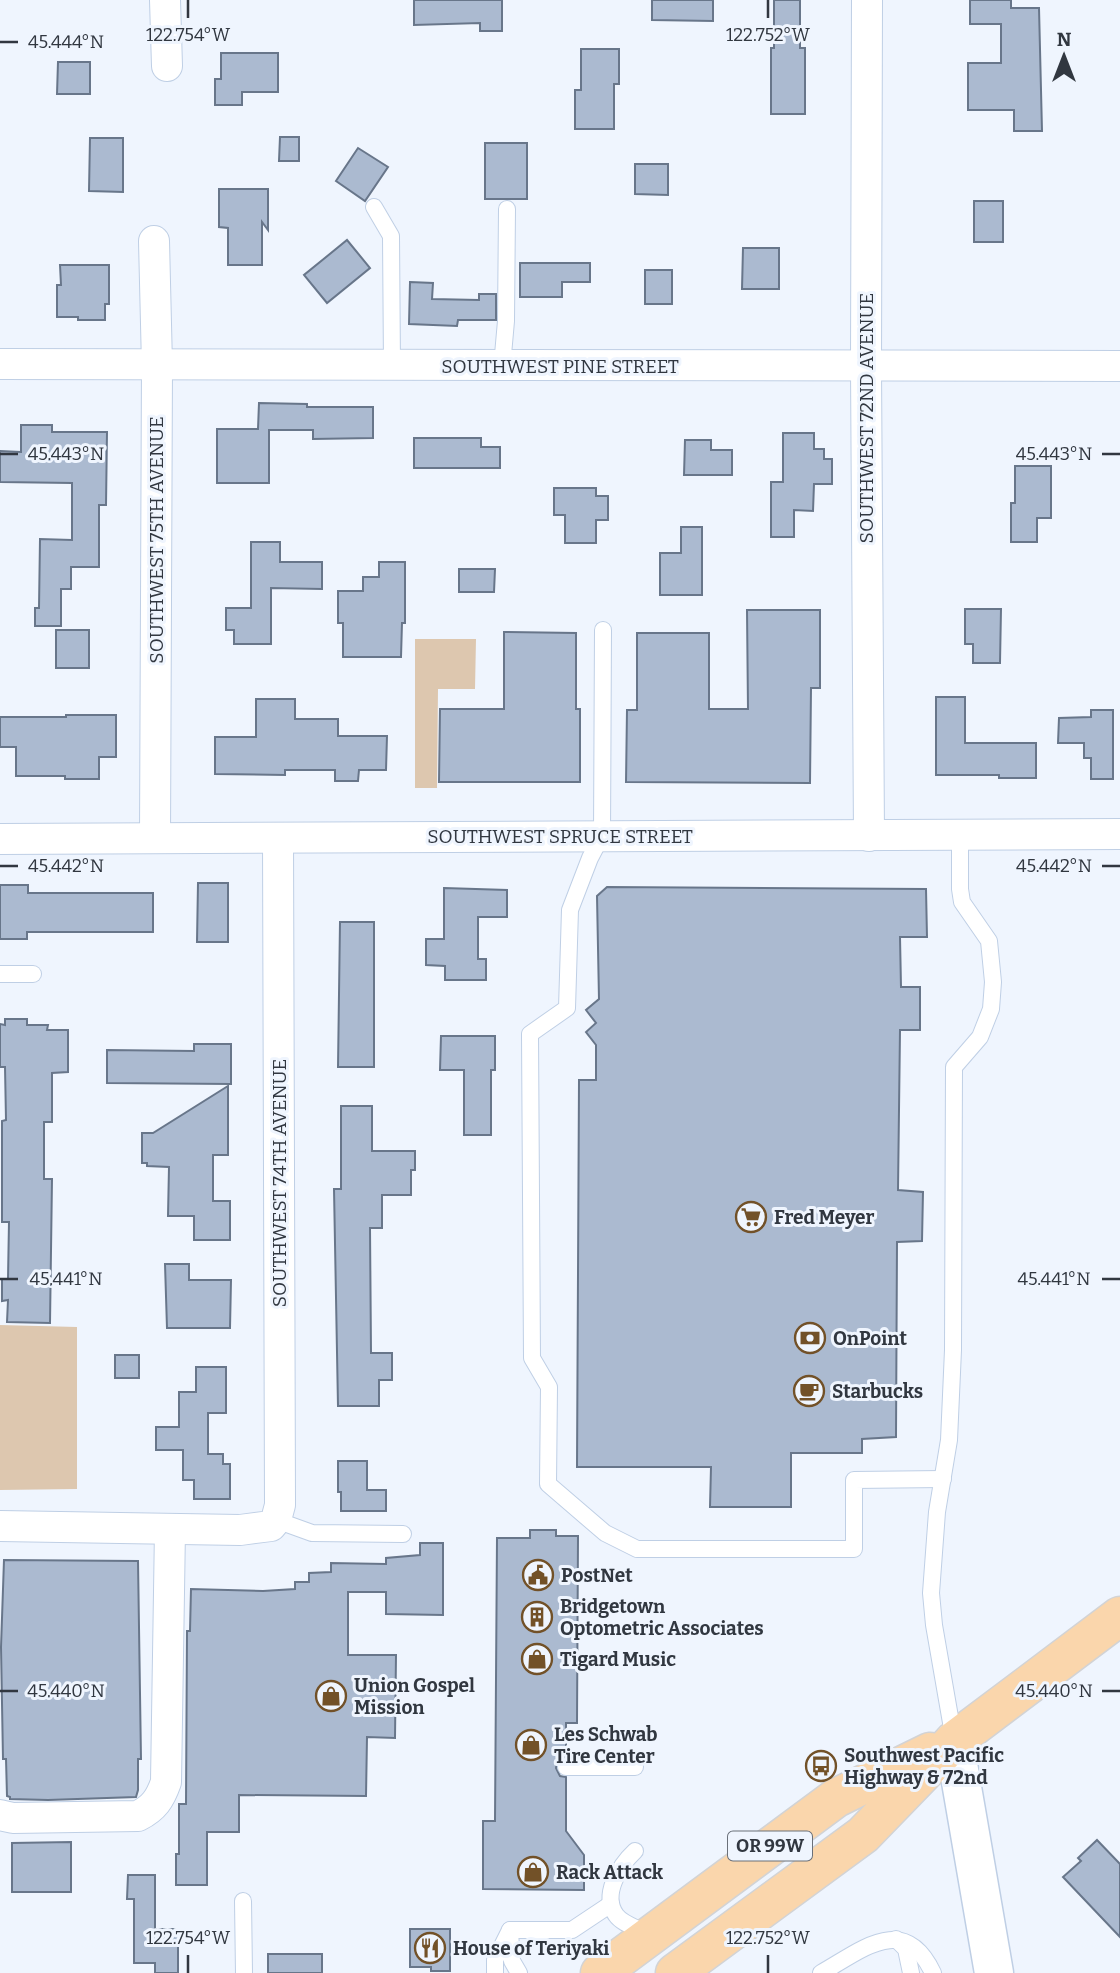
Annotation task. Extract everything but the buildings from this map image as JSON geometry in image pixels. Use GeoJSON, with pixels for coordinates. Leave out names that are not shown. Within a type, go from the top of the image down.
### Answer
{"type":"FeatureCollection","features":[{"type":"Feature","properties":{"kind":"highway","name":"OR 99W"},"geometry":{"type":"LineString","coordinates":[[675,1973],[863,1835],[954,1741],[1120,1616]]}},
{"type":"Feature","properties":{"kind":"highway","name":"OR 99W"},"geometry":{"type":"LineString","coordinates":[[600,1973],[649,1934],[836,1798],[954,1741]]}},
{"type":"Feature","properties":{"kind":"main road"},"geometry":{"type":"LineString","coordinates":[[954,1741],[993,1973]]}},
{"type":"Feature","properties":{"kind":"street"},"geometry":{"type":"LineString","coordinates":[[164,0],[167,66]]}},
{"type":"Feature","properties":{"kind":"street","name":"SOUTHWEST 72ND AVENUE"},"geometry":{"type":"LineString","coordinates":[[867,0],[869,836]]}},
{"type":"Feature","properties":{"kind":"street","name":"SOUTHWEST 75TH AVENUE"},"geometry":{"type":"LineString","coordinates":[[154,241],[157,365],[155,838]]}},
{"type":"Feature","properties":{"kind":"street","name":"SOUTHWEST PINE STREET"},"geometry":{"type":"LineString","coordinates":[[0,364],[1120,366]]}},
{"type":"Feature","properties":{"kind":"street","name":"SOUTHWEST SPRUCE STREET"},"geometry":{"type":"LineString","coordinates":[[0,839],[1120,834]]}},
{"type":"Feature","properties":{"kind":"street","name":"SOUTHWEST 74TH AVENUE"},"geometry":{"type":"LineString","coordinates":[[274,1523],[280,1505],[278,838]]}},
{"type":"Feature","properties":{"kind":"street"},"geometry":{"type":"LineString","coordinates":[[0,1526],[240,1530],[274,1523]]}},
{"type":"Feature","properties":{"kind":"street"},"geometry":{"type":"LineString","coordinates":[[0,1815],[13,1818],[138,1816],[152,1809],[162,1795],[166,1782],[170,1529]]}},
{"type":"Feature","properties":{"kind":"lane"},"geometry":{"type":"LineString","coordinates":[[374,207],[391,236],[392,366]]}},
{"type":"Feature","properties":{"kind":"lane"},"geometry":{"type":"LineString","coordinates":[[502,366],[506,321],[507,209]]}},
{"type":"Feature","properties":{"kind":"lane"},"geometry":{"type":"LineString","coordinates":[[603,631],[602,835],[570,910],[567,1008],[530,1034],[532,1358],[549,1387],[548,1484],[605,1532],[636,1549],[854,1549],[854,1480],[943,1479]]}},
{"type":"Feature","properties":{"kind":"lane"},"geometry":{"type":"LineString","coordinates":[[954,1741],[931,1593],[932,1559],[949,1440],[953,1350],[954,1068],[980,1037],[991,1009],[993,982],[989,941],[962,902],[960,835]]}},
{"type":"Feature","properties":{"kind":"lane"},"geometry":{"type":"LineString","coordinates":[[0,974],[33,974]]}},
{"type":"Feature","properties":{"kind":"lane"},"geometry":{"type":"LineString","coordinates":[[274,1523],[312,1532],[403,1534]]}},
{"type":"Feature","properties":{"kind":"lane"},"geometry":{"type":"LineString","coordinates":[[566,1767],[635,1767]]}},
{"type":"Feature","properties":{"kind":"lane"},"geometry":{"type":"LineString","coordinates":[[635,1851],[615,1874],[611,1904],[617,1917],[649,1934]]}},
{"type":"Feature","properties":{"kind":"lane"},"geometry":{"type":"LineString","coordinates":[[243,1901],[244,1973]]}},
{"type":"Feature","properties":{"kind":"lane"},"geometry":{"type":"LineString","coordinates":[[510,1930],[572,1930],[611,1904]]}},
{"type":"Feature","properties":{"kind":"lane"},"geometry":{"type":"LineString","coordinates":[[495,1973],[495,1961],[510,1930]]}},
{"type":"Feature","properties":{"kind":"lane"},"geometry":{"type":"LineString","coordinates":[[510,1930],[512,1961],[519,1973]]}},
{"type":"Feature","properties":{"kind":"lane"},"geometry":{"type":"LineString","coordinates":[[896,1939],[906,1949],[911,1973]]}},
{"type":"Feature","properties":{"kind":"lane"},"geometry":{"type":"LineString","coordinates":[[821,1973],[877,1941],[896,1939],[909,1942],[920,1951],[933,1973]]}},
{"type":"Feature","properties":{"kind":"shaded area"},"geometry":{"type":"Polygon","coordinates":[[[415,639],[476,639],[475,689],[438,689],[437,788],[415,788],[415,639]]]}},
{"type":"Feature","properties":{"kind":"shaded area"},"geometry":{"type":"Polygon","coordinates":[[[0,1325],[77,1327],[77,1489],[0,1490],[0,1325]]]}},
{"type":"Feature","properties":{"kind":"place","name":"Fred Meyer"},"geometry":{"type":"Point","coordinates":[751,1217]}},
{"type":"Feature","properties":{"kind":"place","name":"OnPoint"},"geometry":{"type":"Point","coordinates":[810,1338]}},
{"type":"Feature","properties":{"kind":"place","name":"Starbucks"},"geometry":{"type":"Point","coordinates":[809,1391]}},
{"type":"Feature","properties":{"kind":"place","name":"PostNet"},"geometry":{"type":"Point","coordinates":[538,1575]}},
{"type":"Feature","properties":{"kind":"place","name":"Bridgetown Optometric Associates"},"geometry":{"type":"Point","coordinates":[537,1617]}},
{"type":"Feature","properties":{"kind":"place","name":"Tigard Music"},"geometry":{"type":"Point","coordinates":[537,1659]}},
{"type":"Feature","properties":{"kind":"place","name":"Union Gospel Mission"},"geometry":{"type":"Point","coordinates":[331,1696]}},
{"type":"Feature","properties":{"kind":"place","name":"Les Schwab Tire Center"},"geometry":{"type":"Point","coordinates":[531,1745]}},
{"type":"Feature","properties":{"kind":"place","name":"Southwest Pacific Highway & 72nd"},"geometry":{"type":"Point","coordinates":[821,1766]}},
{"type":"Feature","properties":{"kind":"place","name":"Rack Attack"},"geometry":{"type":"Point","coordinates":[533,1872]}},
{"type":"Feature","properties":{"kind":"place","name":"House of Teriyaki"},"geometry":{"type":"Point","coordinates":[430,1948]}}]}
